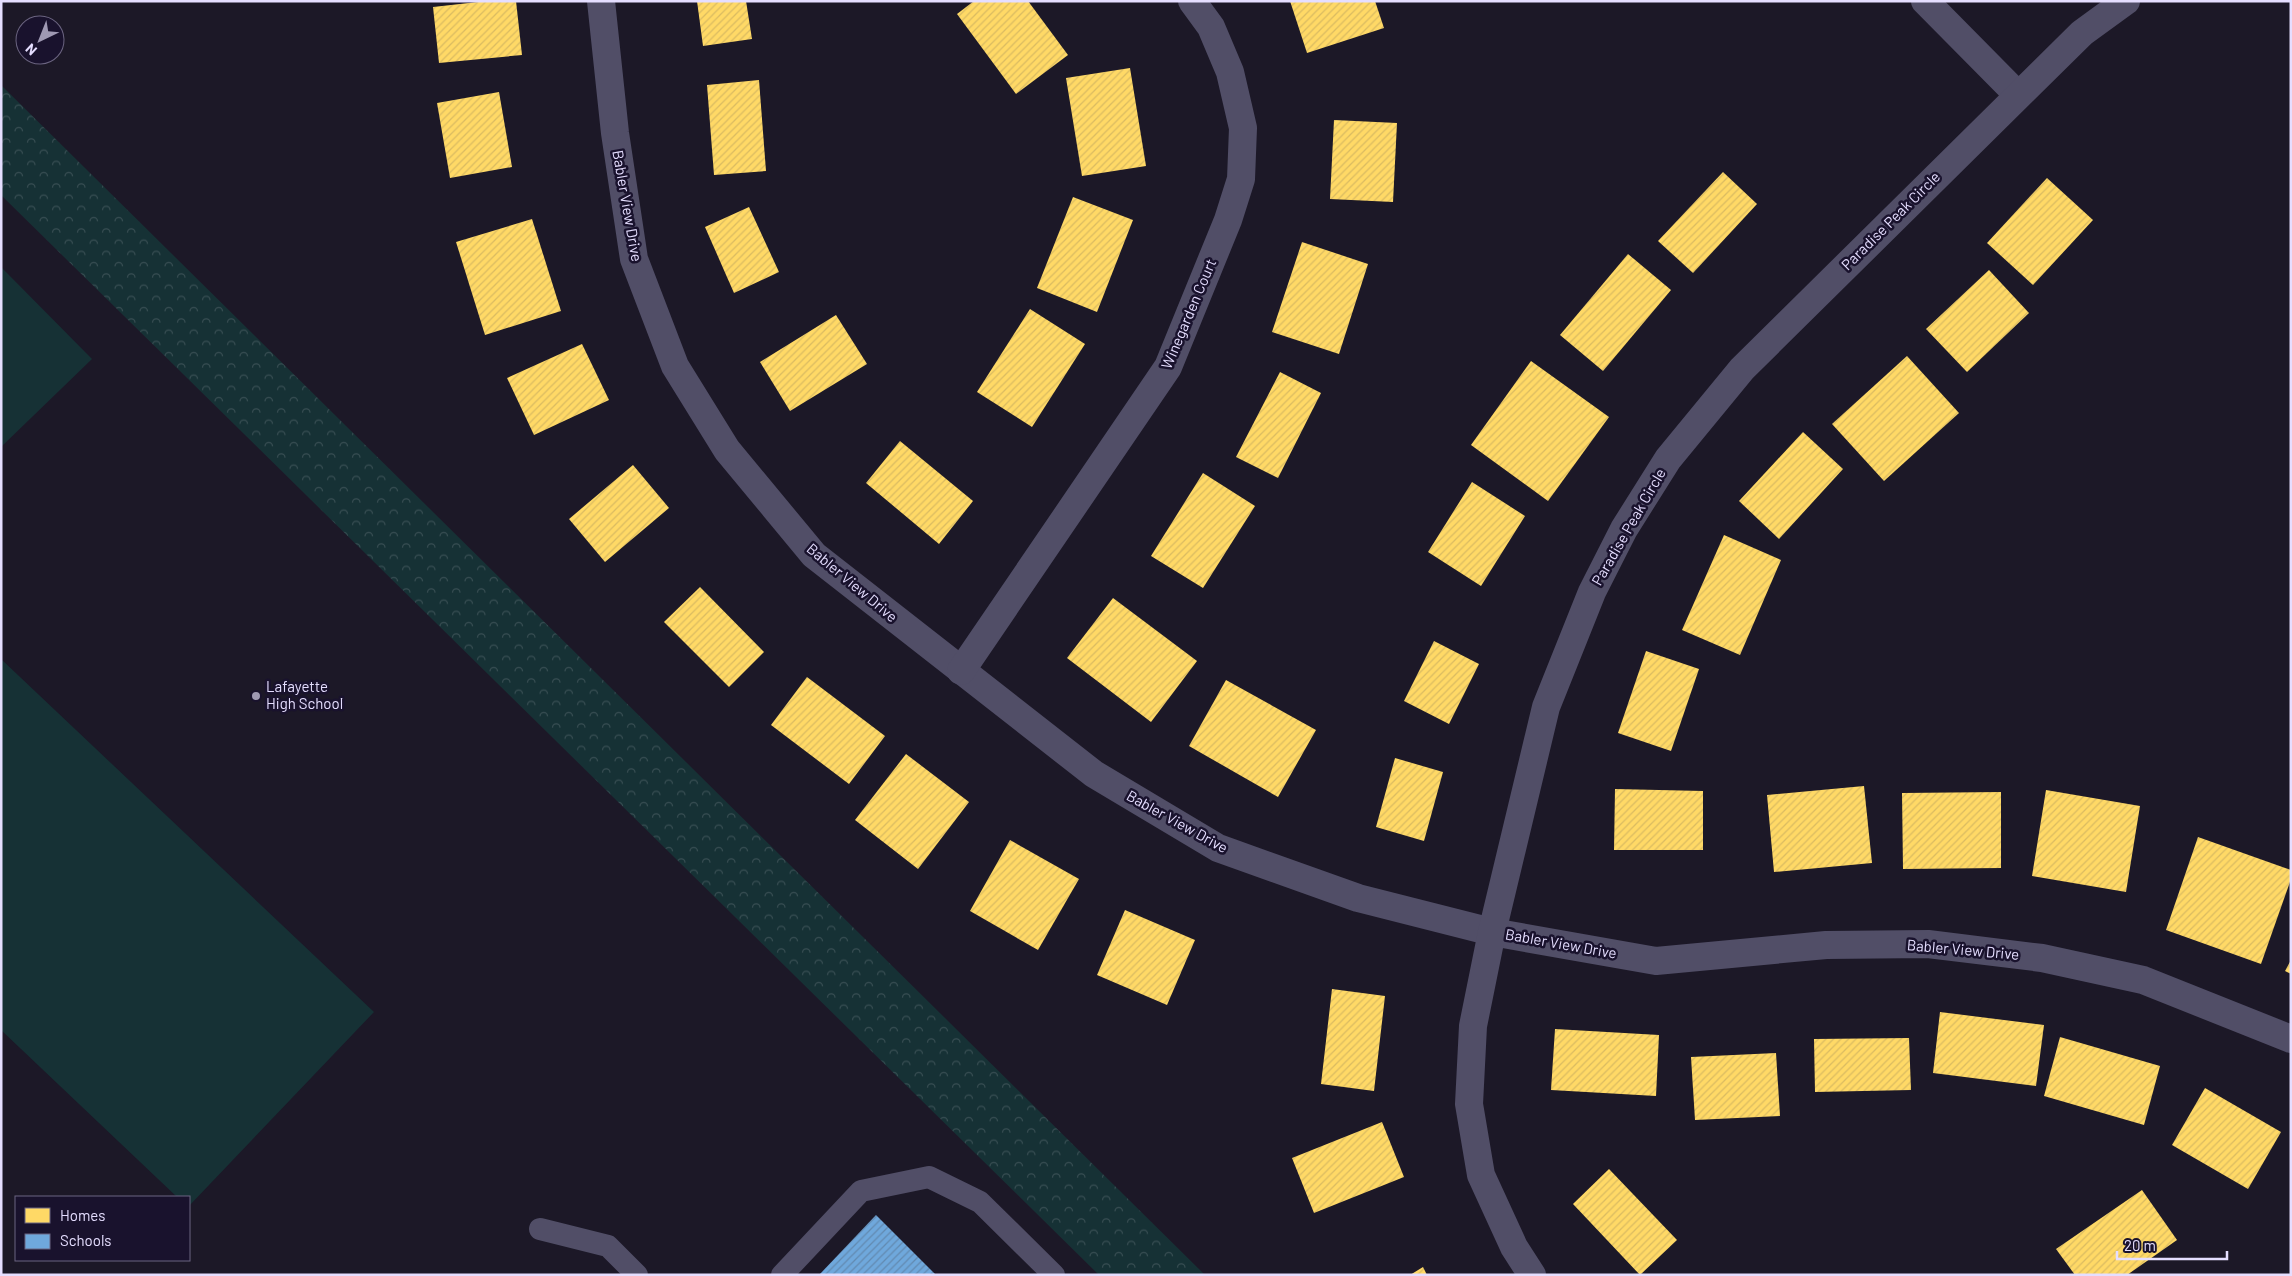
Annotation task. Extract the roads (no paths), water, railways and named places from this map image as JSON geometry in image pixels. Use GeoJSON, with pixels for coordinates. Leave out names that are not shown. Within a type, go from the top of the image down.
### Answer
{"type":"FeatureCollection","features":[{"type":"Feature","properties":{"kind":"street","name":"Babler View Drive"},"geometry":{"type":"LineString","coordinates":[[601,1],[615,133],[634,259],[675,366],[727,450],[814,555],[1094,774],[1218,848],[1358,898],[1492,932],[1656,961],[1826,945],[1928,944],[2042,958],[2143,980],[2291,1039]]}},
{"type":"Feature","properties":{"kind":"street","name":"Winegarden Court"},"geometry":{"type":"LineString","coordinates":[[961,671],[1168,367],[1228,220],[1241,179],[1243,128],[1230,72],[1211,27],[1192,1]]}},
{"type":"Feature","properties":{"kind":"street"},"geometry":{"type":"LineString","coordinates":[[1925,1],[2018,95]]}},
{"type":"Feature","properties":{"kind":"street","name":"Paradise Peak Circle"},"geometry":{"type":"LineString","coordinates":[[1532,1275],[1514,1247],[1481,1174],[1469,1104],[1473,1026],[1492,932],[1546,707],[1592,592],[1624,530],[1668,459],[1742,369],[2082,33],[2126,1]]}},
{"type":"Feature","properties":{"kind":"lane"},"geometry":{"type":"LineString","coordinates":[[782,1275],[861,1191],[929,1177],[980,1202],[1054,1275]]}},
{"type":"Feature","properties":{"kind":"lane"},"geometry":{"type":"LineString","coordinates":[[540,1229],[608,1246],[638,1275]]}},
{"type":"Feature","properties":{"kind":"place","name":"Lafayette High School"},"geometry":{"type":"Point","coordinates":[256,696]}}]}
